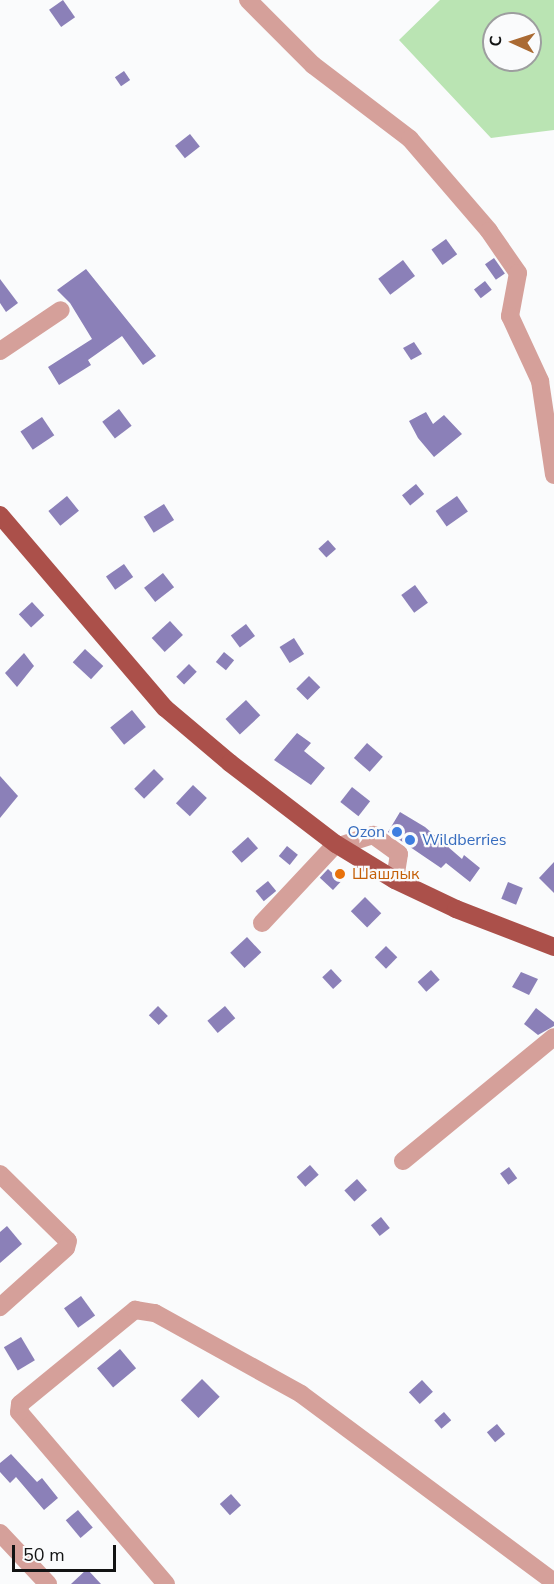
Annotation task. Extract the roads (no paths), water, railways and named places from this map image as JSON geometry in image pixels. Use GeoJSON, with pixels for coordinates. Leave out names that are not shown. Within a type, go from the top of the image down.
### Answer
{"type":"FeatureCollection","features":[{"type":"Feature","properties":{"kind":"main road"},"geometry":{"type":"LineString","coordinates":[[0,515],[165,708],[338,845],[395,880],[456,909],[554,947]]}},
{"type":"Feature","properties":{"kind":"lane"},"geometry":{"type":"LineString","coordinates":[[248,0],[313,65],[410,139],[489,231],[518,273],[510,316],[540,381],[554,475]]}},
{"type":"Feature","properties":{"kind":"lane"},"geometry":{"type":"LineString","coordinates":[[0,351],[61,310]]}},
{"type":"Feature","properties":{"kind":"lane"},"geometry":{"type":"LineString","coordinates":[[262,923],[338,845],[373,836],[399,854],[395,880]]}},
{"type":"Feature","properties":{"kind":"lane"},"geometry":{"type":"LineString","coordinates":[[404,1161],[554,1037]]}},
{"type":"Feature","properties":{"kind":"lane"},"geometry":{"type":"LineString","coordinates":[[0,1174],[68,1242],[66,1248],[0,1306]]}},
{"type":"Feature","properties":{"kind":"lane"},"geometry":{"type":"LineString","coordinates":[[166,1584],[19,1412],[20,1404],[135,1310],[155,1313],[301,1394],[554,1582]]}},
{"type":"Feature","properties":{"kind":"lane"},"geometry":{"type":"LineString","coordinates":[[0,1533],[48,1584]]}},
{"type":"Feature","properties":{"kind":"place","name":"Ozon"},"geometry":{"type":"Point","coordinates":[397,832]}},
{"type":"Feature","properties":{"kind":"place","name":"Wildberries"},"geometry":{"type":"Point","coordinates":[410,840]}},
{"type":"Feature","properties":{"kind":"place","name":"Шашлык"},"geometry":{"type":"Point","coordinates":[340,874]}}]}
